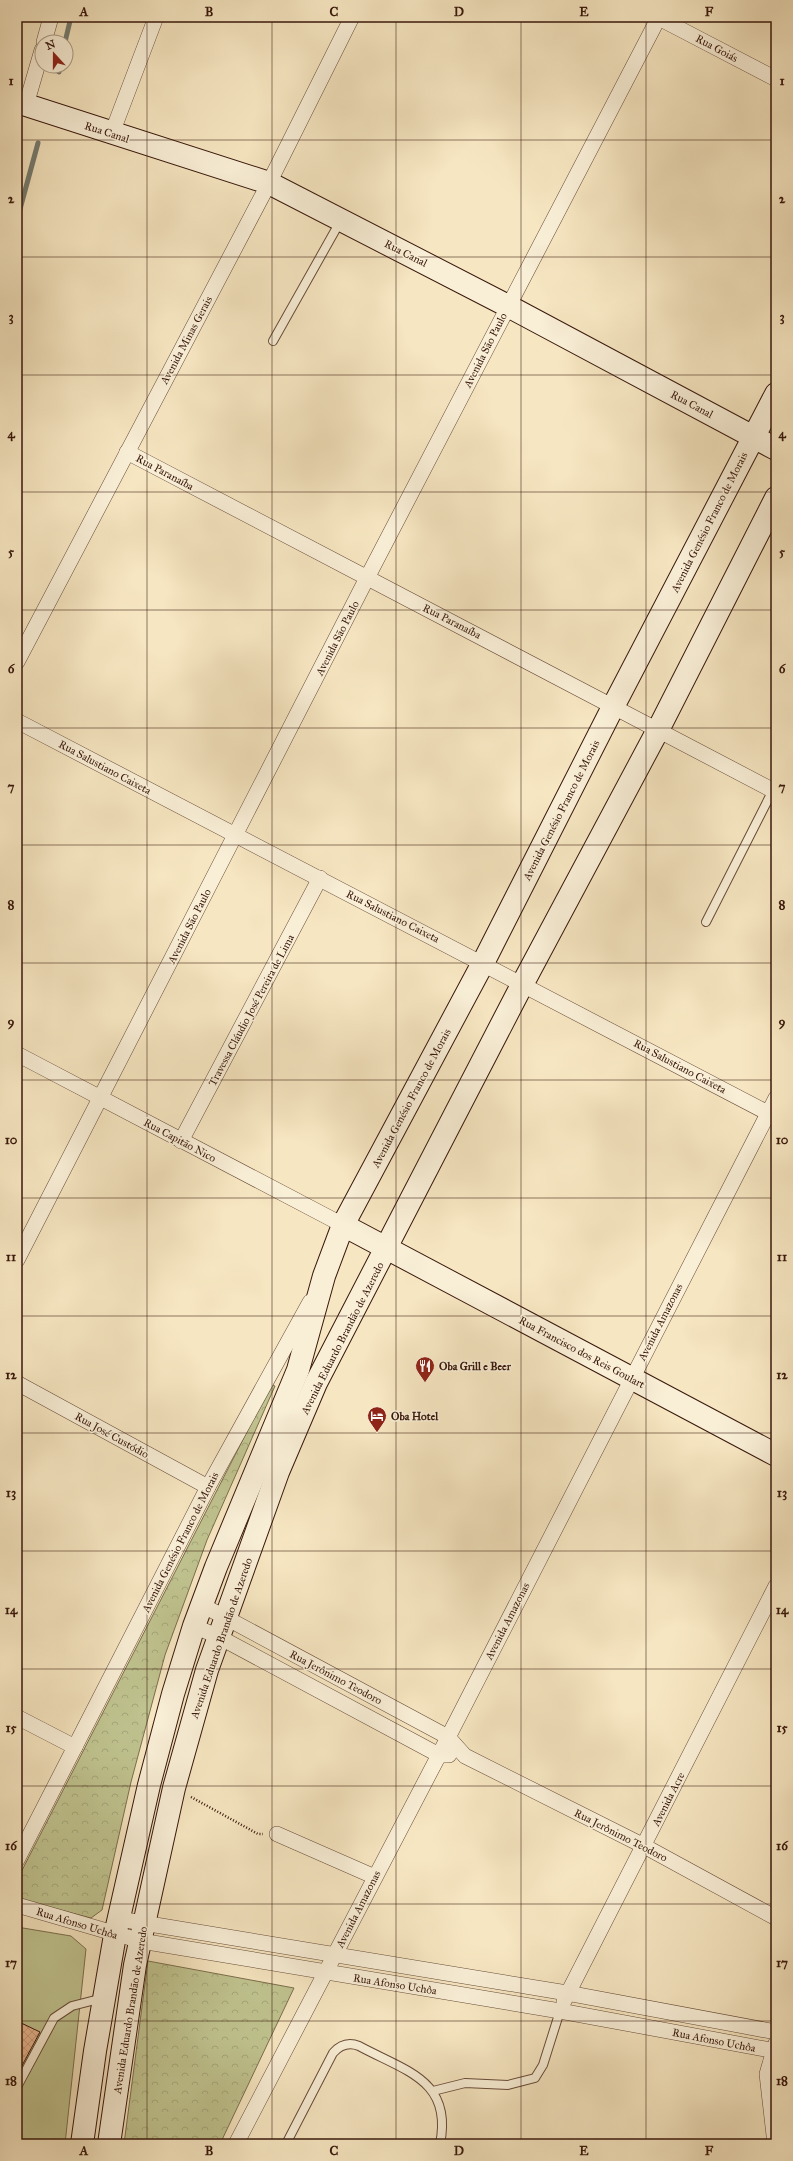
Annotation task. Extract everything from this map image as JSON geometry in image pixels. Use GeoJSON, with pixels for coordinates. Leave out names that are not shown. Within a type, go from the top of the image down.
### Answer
{"type":"FeatureCollection","features":[{"type":"Feature","properties":{"kind":"main road","name":"Rua Canal"},"geometry":{"type":"LineString","coordinates":[[22,103],[269,183],[508,306],[776,449]]}},
{"type":"Feature","properties":{"kind":"main road","name":"Avenida Genésio Franco de Morais"},"geometry":{"type":"LineString","coordinates":[[324,1276],[343,1225],[483,963],[614,705],[776,394]]}},
{"type":"Feature","properties":{"kind":"main road"},"geometry":{"type":"LineString","coordinates":[[343,1225],[387,1249],[523,983],[658,730],[776,498]]}},
{"type":"Feature","properties":{"kind":"main road","name":"Rua Francisco dos Reis Goulart"},"geometry":{"type":"LineString","coordinates":[[387,1249],[776,1455]]}},
{"type":"Feature","properties":{"kind":"main road","name":"Avenida Eduardo Brandão de Azeredo"},"geometry":{"type":"LineString","coordinates":[[109,2144],[132,1987],[143,1932],[174,1788],[197,1704],[278,1472],[316,1383],[387,1249]]}},
{"type":"Feature","properties":{"kind":"main road","name":"Avenida Eduardo Brandão de Azeredo"},"geometry":{"type":"LineString","coordinates":[[82,2144],[104,1998],[117,1927],[149,1785],[194,1626],[216,1567],[298,1370],[324,1276]]}},
{"type":"Feature","properties":{"kind":"street"},"geometry":{"type":"LineString","coordinates":[[46,34],[51,17]]}},
{"type":"Feature","properties":{"kind":"street"},"geometry":{"type":"LineString","coordinates":[[112,133],[156,17]]}},
{"type":"Feature","properties":{"kind":"street","name":"Avenida Minas Gerais"},"geometry":{"type":"LineString","coordinates":[[17,662],[269,183],[352,17]]}},
{"type":"Feature","properties":{"kind":"street","name":"Rua Goiás"},"geometry":{"type":"LineString","coordinates":[[659,17],[776,79]]}},
{"type":"Feature","properties":{"kind":"street","name":"Avenida São Paulo"},"geometry":{"type":"LineString","coordinates":[[17,1260],[367,578],[659,17]]}},
{"type":"Feature","properties":{"kind":"street"},"geometry":{"type":"LineString","coordinates":[[22,103],[34,71]]}},
{"type":"Feature","properties":{"kind":"street","name":"Rua Paranaíba"},"geometry":{"type":"LineString","coordinates":[[127,452],[614,705],[658,730],[775,791]]}},
{"type":"Feature","properties":{"kind":"street","name":"Rua Salustiano Caixeta"},"geometry":{"type":"LineString","coordinates":[[17,721],[523,983],[768,1113]]}},
{"type":"Feature","properties":{"kind":"street","name":"Travessa Cláudio José Pereira de Lima"},"geometry":{"type":"LineString","coordinates":[[181,1141],[320,878]]}},
{"type":"Feature","properties":{"kind":"street","name":"Rua Capitão Nico"},"geometry":{"type":"LineString","coordinates":[[17,1054],[343,1225]]}},
{"type":"Feature","properties":{"kind":"street","name":"Avenida Amazonas"},"geometry":{"type":"LineString","coordinates":[[236,2144],[439,1755],[631,1378],[776,1098]]}},
{"type":"Feature","properties":{"kind":"street","name":"Avenida Genésio Franco de Morais"},"geometry":{"type":"LineString","coordinates":[[17,1860],[208,1487],[324,1276]]}},
{"type":"Feature","properties":{"kind":"street","name":"Rua José Custódio"},"geometry":{"type":"LineString","coordinates":[[17,1382],[208,1487]]}},
{"type":"Feature","properties":{"kind":"street","name":"Avenida Acre"},"geometry":{"type":"LineString","coordinates":[[560,2011],[776,1586]]}},
{"type":"Feature","properties":{"kind":"street","name":"Rua Jerônimo Teodoro"},"geometry":{"type":"LineString","coordinates":[[202,1605],[223,1627],[439,1755],[465,1756]]}},
{"type":"Feature","properties":{"kind":"street","name":"Rua Jerônimo Teodoro"},"geometry":{"type":"LineString","coordinates":[[194,1626],[223,1627],[448,1737],[465,1756],[644,1846],[776,1918]]}},
{"type":"Feature","properties":{"kind":"street"},"geometry":{"type":"LineString","coordinates":[[17,1717],[75,1747]]}},
{"type":"Feature","properties":{"kind":"street"},"geometry":{"type":"LineString","coordinates":[[277,1834],[375,1877]]}},
{"type":"Feature","properties":{"kind":"street","name":"Rua Afonso Uchôa"},"geometry":{"type":"LineString","coordinates":[[17,1905],[326,1972],[775,2048]]}},
{"type":"Feature","properties":{"kind":"street","name":"Rua Afonso Uchôa"},"geometry":{"type":"LineString","coordinates":[[143,1932],[335,1955],[568,1993],[776,2032]]}},
{"type":"Feature","properties":{"kind":"street"},"geometry":{"type":"LineString","coordinates":[[775,2048],[767,2074],[775,2144]]}},
{"type":"Feature","properties":{"kind":"lane"},"geometry":{"type":"LineString","coordinates":[[273,341],[342,220]]}},
{"type":"Feature","properties":{"kind":"lane"},"geometry":{"type":"LineString","coordinates":[[706,922],[775,791]]}},
{"type":"Feature","properties":{"kind":"lane"},"geometry":{"type":"LineString","coordinates":[[17,2087],[54,2018],[72,2006],[104,1998]]}},
{"type":"Feature","properties":{"kind":"lane"},"geometry":{"type":"LineString","coordinates":[[433,2091],[447,2086],[465,2083],[508,2085],[535,2078],[543,2065],[560,2011]]}},
{"type":"Feature","properties":{"kind":"lane"},"geometry":{"type":"LineString","coordinates":[[286,2144],[333,2053],[344,2045],[359,2046],[420,2079],[433,2091],[440,2105],[442,2119],[440,2144]]}},
{"type":"Feature","properties":{"kind":"path"},"geometry":{"type":"LineString","coordinates":[[174,1788],[258,1834],[277,1834]]}},
{"type":"Feature","properties":{"kind":"green space"},"geometry":{"type":"Polygon","coordinates":[[[271,1385],[275,1386],[207,1540],[165,1655],[131,1782],[102,1910],[91,1918],[18,1899],[17,1880],[271,1385]]]}},
{"type":"Feature","properties":{"kind":"green space"},"geometry":{"type":"Polygon","coordinates":[[[17,1927],[71,1936],[86,1949],[65,2144],[17,2144],[17,1927]]]}},
{"type":"Feature","properties":{"kind":"green space"},"geometry":{"type":"Polygon","coordinates":[[[148,1961],[294,1988],[220,2144],[124,2144],[148,1961]]]}},
{"type":"Feature","properties":{"kind":"building"},"geometry":{"type":"Polygon","coordinates":[[[17,2021],[40,2032],[17,2075],[17,2021]]]}},
{"type":"Feature","properties":{"kind":"waterway"},"geometry":{"type":"LineString","coordinates":[[67,34],[71,17]]}},
{"type":"Feature","properties":{"kind":"waterway"},"geometry":{"type":"LineString","coordinates":[[17,220],[38,143]]}},
{"type":"Feature","properties":{"kind":"place","name":"Oba Grill e Beer"},"geometry":{"type":"Point","coordinates":[425,1383]}},
{"type":"Feature","properties":{"kind":"place","name":"Oba Hotel"},"geometry":{"type":"Point","coordinates":[377,1433]}}]}
